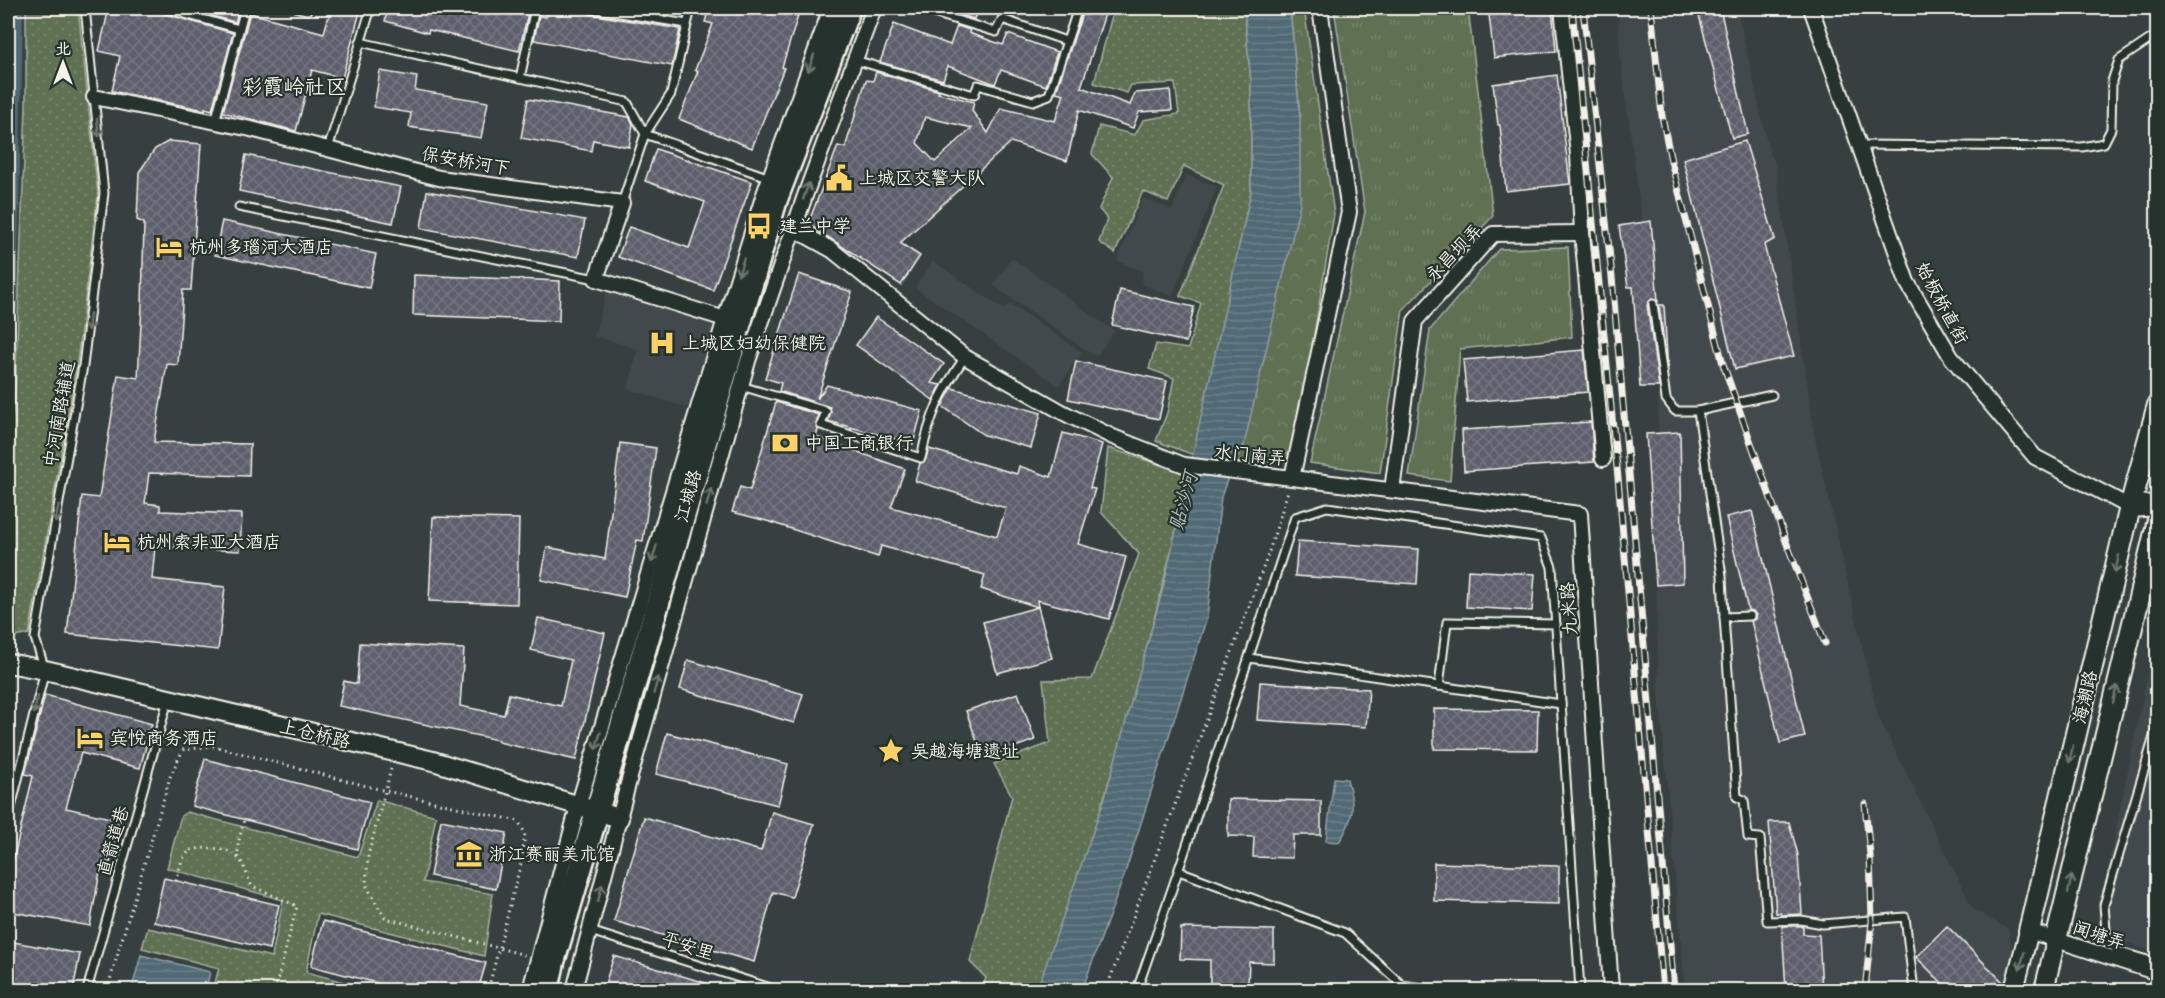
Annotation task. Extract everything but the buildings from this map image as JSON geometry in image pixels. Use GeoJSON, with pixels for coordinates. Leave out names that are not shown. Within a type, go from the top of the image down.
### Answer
{"type":"FeatureCollection","features":[{"type":"Feature","properties":{"kind":"main road","name":"江城路"},"geometry":{"type":"LineString","coordinates":[[546,990],[587,809],[776,199],[849,8]]}},
{"type":"Feature","properties":{"kind":"main road","name":"海潮路"},"geometry":{"type":"LineString","coordinates":[[2029,931],[2130,507],[2157,405]]}},
{"type":"Feature","properties":{"kind":"main road"},"geometry":{"type":"LineString","coordinates":[[2130,507],[2157,505]]}},
{"type":"Feature","properties":{"kind":"main road"},"geometry":{"type":"LineString","coordinates":[[2130,507],[2156,527]]}},
{"type":"Feature","properties":{"kind":"main road","name":"海潮路"},"geometry":{"type":"LineString","coordinates":[[2056,940],[2156,527]]}},
{"type":"Feature","properties":{"kind":"street","name":"江城路"},"geometry":{"type":"LineString","coordinates":[[530,990],[538,958],[587,809],[725,319],[770,178],[831,8]]}},
{"type":"Feature","properties":{"kind":"street","name":"江城路"},"geometry":{"type":"LineString","coordinates":[[574,990],[619,818],[741,386],[794,229],[874,8]]}},
{"type":"Feature","properties":{"kind":"street","name":"水门南弄"},"geometry":{"type":"LineString","coordinates":[[794,229],[832,250],[965,357],[1073,418],[1113,437],[1184,465],[1292,478],[1349,212],[1320,8]]}},
{"type":"Feature","properties":{"kind":"street"},"geometry":{"type":"LineString","coordinates":[[1562,8],[1578,155],[1582,232],[1603,459]]}},
{"type":"Feature","properties":{"kind":"street","name":"始板桥直街"},"geometry":{"type":"LineString","coordinates":[[1811,8],[1907,282],[1951,357],[2035,457],[2130,507]]}},
{"type":"Feature","properties":{"kind":"street","name":"保安桥河下"},"geometry":{"type":"LineString","coordinates":[[94,97],[215,122],[439,178],[622,203]]}},
{"type":"Feature","properties":{"kind":"street"},"geometry":{"type":"LineString","coordinates":[[622,203],[596,279],[725,319]]}},
{"type":"Feature","properties":{"kind":"street","name":"永昌坝弄"},"geometry":{"type":"LineString","coordinates":[[1392,490],[1414,321],[1493,234],[1582,232]]}},
{"type":"Feature","properties":{"kind":"street","name":"九米路"},"geometry":{"type":"LineString","coordinates":[[1292,478],[1580,514],[1611,990]]}},
{"type":"Feature","properties":{"kind":"street","name":"上仓桥路"},"geometry":{"type":"LineString","coordinates":[[8,663],[433,761],[619,818]]}},
{"type":"Feature","properties":{"kind":"street","name":"闻塘弄"},"geometry":{"type":"LineString","coordinates":[[2029,931],[2157,973]]}},
{"type":"Feature","properties":{"kind":"street","name":"海潮路"},"geometry":{"type":"LineString","coordinates":[[2014,990],[2029,931]]}},
{"type":"Feature","properties":{"kind":"street","name":"海潮路"},"geometry":{"type":"LineString","coordinates":[[2044,990],[2056,940]]}},
{"type":"Feature","properties":{"kind":"lane","name":"中河南路辅道"},"geometry":{"type":"LineString","coordinates":[[45,670],[35,638],[83,366],[104,193],[85,8]]}},
{"type":"Feature","properties":{"kind":"lane"},"geometry":{"type":"LineString","coordinates":[[163,8],[239,29]]}},
{"type":"Feature","properties":{"kind":"lane"},"geometry":{"type":"LineString","coordinates":[[215,122],[244,8]]}},
{"type":"Feature","properties":{"kind":"lane"},"geometry":{"type":"LineString","coordinates":[[298,8],[307,10]]}},
{"type":"Feature","properties":{"kind":"lane"},"geometry":{"type":"LineString","coordinates":[[328,149],[371,8]]}},
{"type":"Feature","properties":{"kind":"lane"},"geometry":{"type":"LineString","coordinates":[[520,78],[535,8]]}},
{"type":"Feature","properties":{"kind":"lane"},"geometry":{"type":"LineString","coordinates":[[590,8],[687,24]]}},
{"type":"Feature","properties":{"kind":"lane"},"geometry":{"type":"LineString","coordinates":[[622,203],[645,134],[671,94],[691,8]]}},
{"type":"Feature","properties":{"kind":"lane"},"geometry":{"type":"LineString","coordinates":[[917,8],[996,32],[1002,19],[1066,41]]}},
{"type":"Feature","properties":{"kind":"lane"},"geometry":{"type":"LineString","coordinates":[[855,60],[974,95],[978,86],[1033,101],[1049,95],[1078,8]]}},
{"type":"Feature","properties":{"kind":"lane"},"geometry":{"type":"LineString","coordinates":[[1859,145],[2082,147],[2104,143],[2111,129],[2112,81],[2119,60],[2157,34]]}},
{"type":"Feature","properties":{"kind":"lane"},"geometry":{"type":"LineString","coordinates":[[360,42],[627,102],[645,134],[770,178]]}},
{"type":"Feature","properties":{"kind":"lane"},"geometry":{"type":"LineString","coordinates":[[239,207],[596,279]]}},
{"type":"Feature","properties":{"kind":"lane"},"geometry":{"type":"LineString","coordinates":[[1653,304],[1666,399],[1675,411],[1698,411],[1772,395]]}},
{"type":"Feature","properties":{"kind":"lane"},"geometry":{"type":"LineString","coordinates":[[741,386],[826,411],[822,425],[921,458],[928,425],[945,386],[965,357]]}},
{"type":"Feature","properties":{"kind":"lane"},"geometry":{"type":"LineString","coordinates":[[1698,411],[1722,576],[1737,797],[1744,801],[1748,837],[1760,838],[1767,921],[1801,920],[1823,924],[1905,917],[1914,990]]}},
{"type":"Feature","properties":{"kind":"lane"},"geometry":{"type":"LineString","coordinates":[[1137,990],[1179,871],[1295,517],[1327,507],[1541,538],[1552,567],[1580,990]]}},
{"type":"Feature","properties":{"kind":"lane"},"geometry":{"type":"LineString","coordinates":[[1724,617],[1750,616]]}},
{"type":"Feature","properties":{"kind":"lane"},"geometry":{"type":"LineString","coordinates":[[1439,686],[1447,622],[1556,624]]}},
{"type":"Feature","properties":{"kind":"lane"},"geometry":{"type":"LineString","coordinates":[[1249,658],[1561,704]]}},
{"type":"Feature","properties":{"kind":"lane"},"geometry":{"type":"LineString","coordinates":[[8,820],[45,670]]}},
{"type":"Feature","properties":{"kind":"lane","name":"直箭道巷"},"geometry":{"type":"LineString","coordinates":[[87,990],[168,700]]}},
{"type":"Feature","properties":{"kind":"lane"},"geometry":{"type":"LineString","coordinates":[[2157,723],[2104,905],[2104,918],[2107,942],[2120,952],[2157,963]]}},
{"type":"Feature","properties":{"kind":"lane"},"geometry":{"type":"LineString","coordinates":[[1179,871],[1345,933],[1402,985],[1435,990]]}},
{"type":"Feature","properties":{"kind":"lane","name":"平安里"},"geometry":{"type":"LineString","coordinates":[[590,931],[777,990]]}},
{"type":"Feature","properties":{"kind":"path"},"geometry":{"type":"LineString","coordinates":[[1106,990],[1268,555],[1292,478]]}},
{"type":"Feature","properties":{"kind":"path"},"geometry":{"type":"LineString","coordinates":[[107,990],[171,774],[183,750],[213,746],[386,791],[518,821],[525,833],[522,859],[488,990]]}},
{"type":"Feature","properties":{"kind":"path"},"geometry":{"type":"LineString","coordinates":[[395,753],[368,856],[366,885],[385,918],[538,958]]}},
{"type":"Feature","properties":{"kind":"path"},"geometry":{"type":"LineString","coordinates":[[244,819],[238,844],[238,858],[252,886],[297,906],[275,990]]}},
{"type":"Feature","properties":{"kind":"path"},"geometry":{"type":"LineString","coordinates":[[176,881],[182,860],[190,850],[212,848],[231,853],[238,858]]}},
{"type":"Feature","properties":{"kind":"path"},"geometry":{"type":"LineString","coordinates":[[361,990],[362,988],[371,990]]}},
{"type":"Feature","properties":{"kind":"shaded area"},"geometry":{"type":"Polygon","coordinates":[[[1618,8],[1737,8],[1770,155],[1775,161],[1815,438],[1878,716],[1973,909],[2008,929],[2019,990],[1685,990],[1659,692],[1656,585],[1659,364],[1620,55],[1618,8]]]}},
{"type":"Feature","properties":{"kind":"shaded area"},"geometry":{"type":"Polygon","coordinates":[[[1186,175],[1217,187],[1172,296],[1142,284],[1143,271],[1117,261],[1143,198],[1172,210],[1186,175]]]}},
{"type":"Feature","properties":{"kind":"shaded area"},"geometry":{"type":"Polygon","coordinates":[[[1012,258],[1114,331],[1096,357],[993,285],[1012,258]]]}},
{"type":"Feature","properties":{"kind":"shaded area"},"geometry":{"type":"Polygon","coordinates":[[[933,261],[1003,309],[1010,304],[1082,352],[1059,386],[915,288],[933,261]]]}},
{"type":"Feature","properties":{"kind":"shaded area","name":"上城区妇幼保健院"},"geometry":{"type":"Polygon","coordinates":[[[609,283],[716,319],[688,408],[628,389],[638,349],[594,336],[609,283]]]}},
{"type":"Feature","properties":{"kind":"shaded area"},"geometry":{"type":"Polygon","coordinates":[[[2157,628],[2157,953],[2095,932],[2157,628]]]}},
{"type":"Feature","properties":{"kind":"green space"},"geometry":{"type":"Polygon","coordinates":[[[26,8],[78,8],[98,195],[76,370],[29,634],[15,637],[8,635],[8,446],[15,397],[26,106],[26,8]]]}},
{"type":"Feature","properties":{"kind":"green space"},"geometry":{"type":"Polygon","coordinates":[[[1114,8],[1244,8],[1251,82],[1251,192],[1194,455],[1156,441],[1167,413],[1174,378],[1149,369],[1156,344],[1188,349],[1201,303],[1180,296],[1224,185],[1184,166],[1168,202],[1143,191],[1115,253],[1099,242],[1107,219],[1099,209],[1113,177],[1092,154],[1099,126],[1135,135],[1143,120],[1179,114],[1175,83],[1131,85],[1127,93],[1094,83],[1114,8]]]}},
{"type":"Feature","properties":{"kind":"green space"},"geometry":{"type":"Polygon","coordinates":[[[1290,8],[1304,8],[1334,214],[1293,461],[1233,463],[1243,449],[1300,118],[1290,8]]]}},
{"type":"Feature","properties":{"kind":"green space"},"geometry":{"type":"Polygon","coordinates":[[[1334,8],[1468,8],[1493,216],[1403,310],[1380,473],[1310,463],[1365,212],[1334,8]]]}},
{"type":"Feature","properties":{"kind":"green space"},"geometry":{"type":"Polygon","coordinates":[[[1568,247],[1572,337],[1460,349],[1450,481],[1409,476],[1430,330],[1499,249],[1568,247]]]}},
{"type":"Feature","properties":{"kind":"green space"},"geometry":{"type":"Polygon","coordinates":[[[1108,448],[1189,474],[1174,540],[1141,670],[1104,799],[1037,990],[981,990],[986,978],[970,962],[1012,796],[994,764],[1050,743],[1043,680],[1092,679],[1139,554],[1101,512],[1108,448]]]}},
{"type":"Feature","properties":{"kind":"green space"},"geometry":{"type":"Polygon","coordinates":[[[377,800],[436,816],[423,882],[493,894],[484,956],[318,914],[306,972],[352,984],[352,990],[213,990],[219,968],[142,948],[148,928],[272,957],[283,900],[167,868],[181,816],[187,812],[358,857],[377,800]]]}},
{"type":"Feature","properties":{"kind":"water","name":"贴沙河"},"geometry":{"type":"Polygon","coordinates":[[[1244,8],[1290,8],[1300,118],[1300,204],[1243,449],[1233,463],[1221,497],[1207,617],[1124,876],[1082,990],[1037,990],[1104,800],[1163,588],[1251,192],[1251,82],[1244,8]]]}},
{"type":"Feature","properties":{"kind":"water"},"geometry":{"type":"Polygon","coordinates":[[[1334,778],[1347,779],[1352,805],[1351,818],[1339,842],[1326,841],[1334,778]]]}},
{"type":"Feature","properties":{"kind":"water"},"geometry":{"type":"Polygon","coordinates":[[[141,955],[210,972],[206,990],[132,988],[141,955]]]}},
{"type":"Feature","properties":{"kind":"waterway"},"geometry":{"type":"LineString","coordinates":[[8,307],[14,8]]}},
{"type":"Feature","properties":{"kind":"railway"},"geometry":{"type":"LineString","coordinates":[[1572,8],[1618,478],[1663,990]]}},
{"type":"Feature","properties":{"kind":"railway"},"geometry":{"type":"LineString","coordinates":[[1583,8],[1612,277],[1674,990]]}},
{"type":"Feature","properties":{"kind":"railway"},"geometry":{"type":"LineString","coordinates":[[1651,8],[1662,116],[1671,161],[1723,364],[1825,643]]}},
{"type":"Feature","properties":{"kind":"railway"},"geometry":{"type":"LineString","coordinates":[[1865,804],[1870,855],[1872,921],[1865,990]]}},
{"type":"Feature","properties":{"kind":"place","name":"上城区交警大队"},"geometry":{"type":"Point","coordinates":[839,178]}},
{"type":"Feature","properties":{"kind":"place","name":"建兰中学"},"geometry":{"type":"Point","coordinates":[759,226]}},
{"type":"Feature","properties":{"kind":"place","name":"杭州多瑙河大酒店"},"geometry":{"type":"Point","coordinates":[169,247]}},
{"type":"Feature","properties":{"kind":"place","name":"上城区妇幼保健院"},"geometry":{"type":"Point","coordinates":[662,343]}},
{"type":"Feature","properties":{"kind":"place","name":"中国工商银行"},"geometry":{"type":"Point","coordinates":[785,443]}},
{"type":"Feature","properties":{"kind":"place","name":"杭州索非亚大酒店"},"geometry":{"type":"Point","coordinates":[117,542]}},
{"type":"Feature","properties":{"kind":"place","name":"宾悦商务酒店"},"geometry":{"type":"Point","coordinates":[90,738]}},
{"type":"Feature","properties":{"kind":"place","name":"吴越海塘遗址"},"geometry":{"type":"Point","coordinates":[891,751]}},
{"type":"Feature","properties":{"kind":"place","name":"浙江赛丽美术馆"},"geometry":{"type":"Point","coordinates":[469,854]}},
{"type":"Feature","properties":{"kind":"district","name":"彩霞岭社区"},"geometry":{"type":"Point","coordinates":[294,87]}}]}
